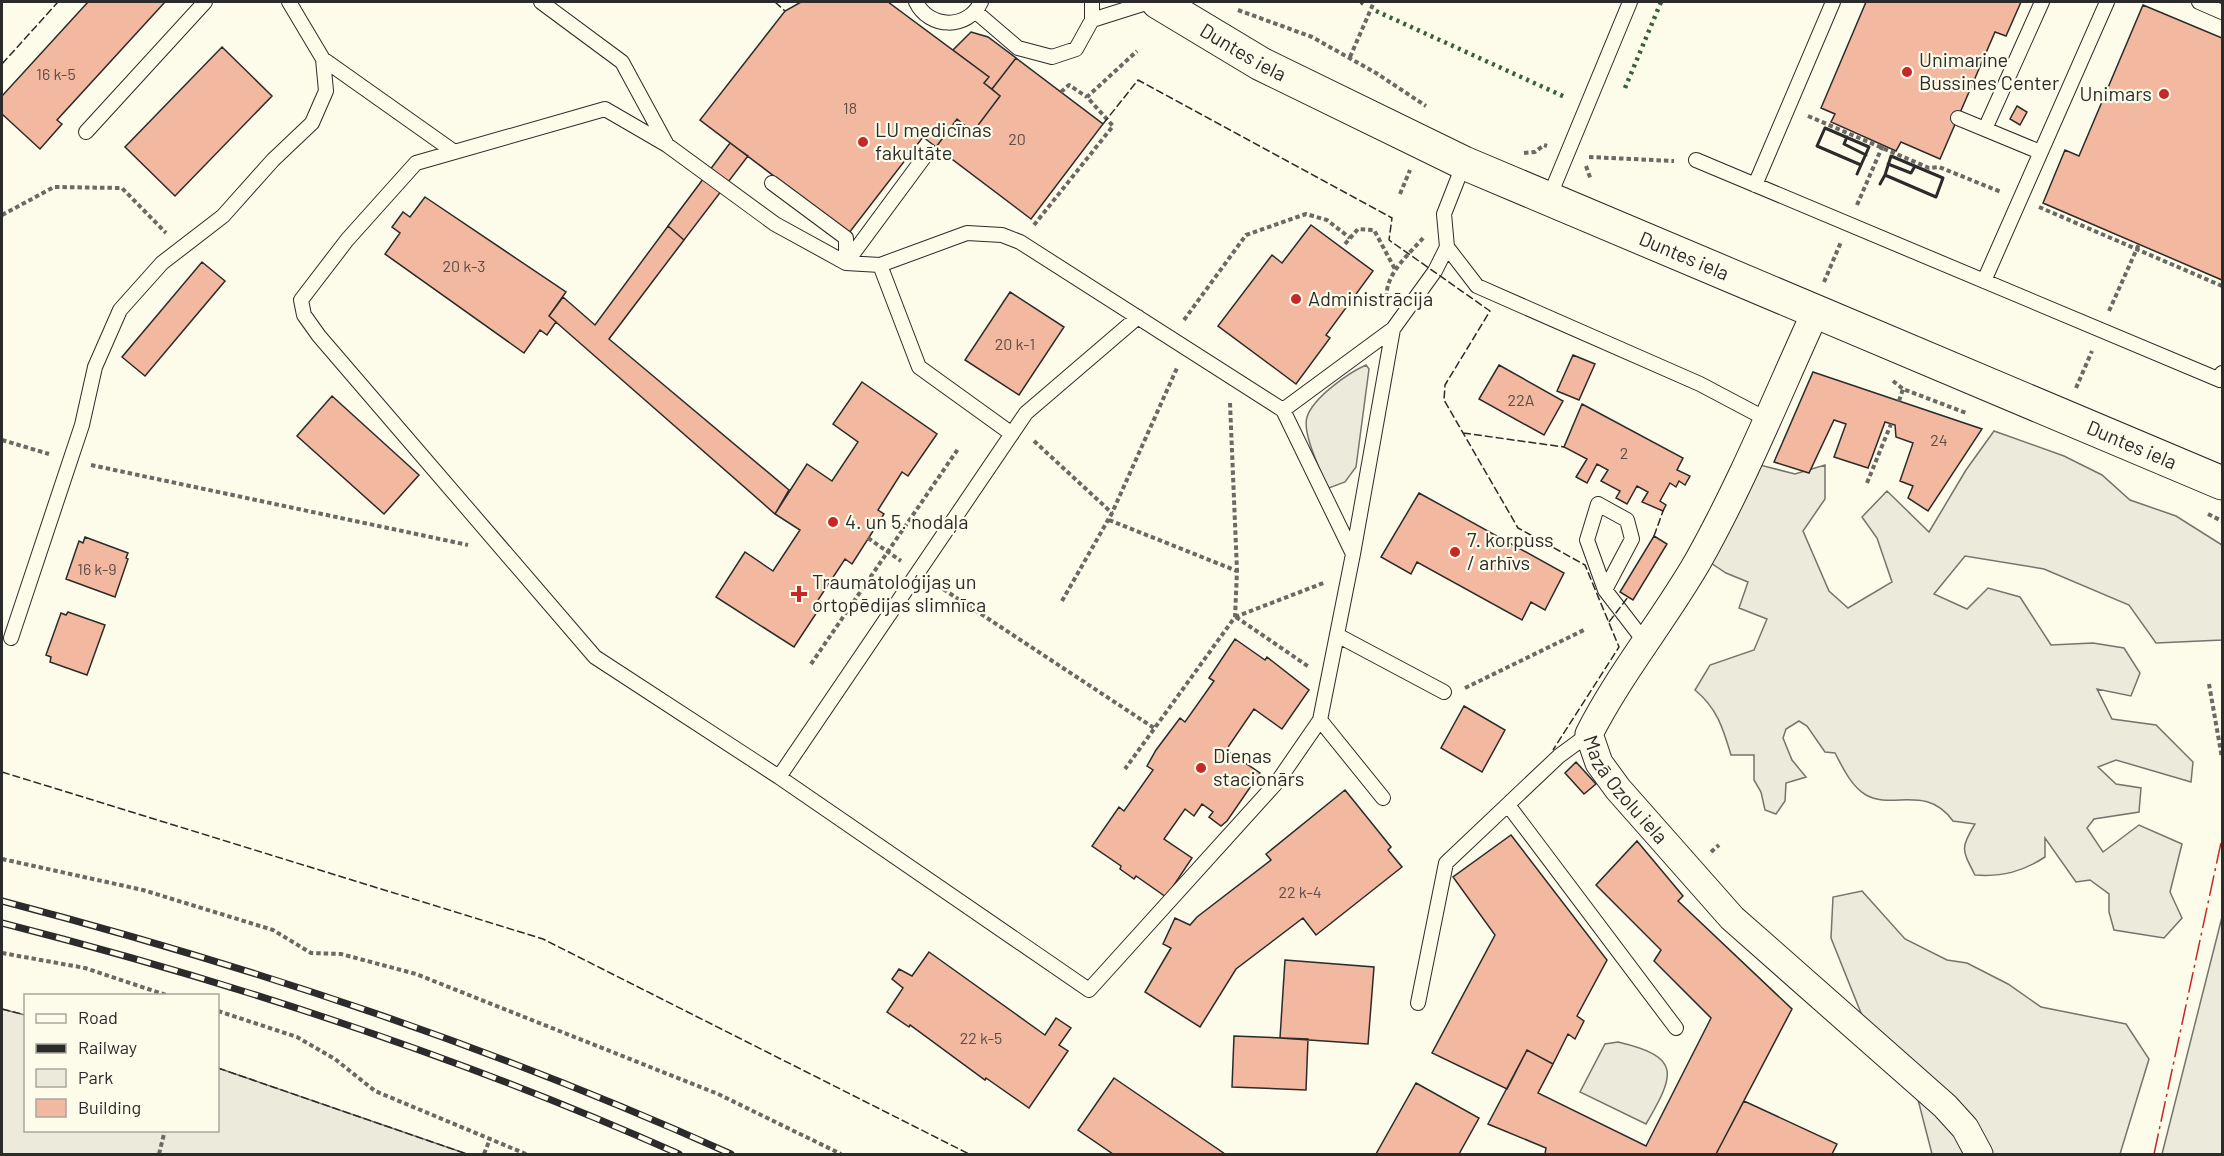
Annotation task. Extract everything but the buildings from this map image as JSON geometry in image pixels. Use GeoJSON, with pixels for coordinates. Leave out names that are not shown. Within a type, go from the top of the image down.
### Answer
{"type":"FeatureCollection","features":[{"type":"Feature","properties":{"kind":"main road","name":"Duntes iela"},"geometry":{"type":"LineString","coordinates":[[1158,2],[1262,64],[1464,163],[1815,313],[2223,483]]}},
{"type":"Feature","properties":{"kind":"street","name":"Mazā Ozolu iela"},"geometry":{"type":"LineString","coordinates":[[1815,313],[1768,420],[1697,562],[1605,701],[1589,734],[1599,763],[1618,789],[1732,918],[1945,1106],[1965,1128],[1979,1155]]}},
{"type":"Feature","properties":{"kind":"lane"},"geometry":{"type":"LineString","coordinates":[[86,132],[205,2]]}},
{"type":"Feature","properties":{"kind":"lane"},"geometry":{"type":"LineString","coordinates":[[290,2],[323,59],[453,151]]}},
{"type":"Feature","properties":{"kind":"lane"},"geometry":{"type":"LineString","coordinates":[[540,2],[622,62],[667,145]]}},
{"type":"Feature","properties":{"kind":"lane"},"geometry":{"type":"LineString","coordinates":[[916,2],[921,12],[939,23],[963,28],[978,7],[1014,51],[1052,57],[1076,49],[1092,20],[1092,2]]}},
{"type":"Feature","properties":{"kind":"lane"},"geometry":{"type":"LineString","coordinates":[[1092,20],[1149,2]]}},
{"type":"Feature","properties":{"kind":"lane"},"geometry":{"type":"LineString","coordinates":[[1548,200],[1630,2]]}},
{"type":"Feature","properties":{"kind":"lane"},"geometry":{"type":"LineString","coordinates":[[1755,185],[1833,2]]}},
{"type":"Feature","properties":{"kind":"lane"},"geometry":{"type":"LineString","coordinates":[[1985,129],[2042,2]]}},
{"type":"Feature","properties":{"kind":"lane"},"geometry":{"type":"LineString","coordinates":[[1984,281],[2107,2]]}},
{"type":"Feature","properties":{"kind":"lane"},"geometry":{"type":"LineString","coordinates":[[2199,2],[2223,12]]}},
{"type":"Feature","properties":{"kind":"lane"},"geometry":{"type":"LineString","coordinates":[[11,638],[82,425],[95,367],[120,310],[162,263],[223,216],[273,160],[312,123],[326,91],[323,59]]}},
{"type":"Feature","properties":{"kind":"lane"},"geometry":{"type":"LineString","coordinates":[[1353,554],[1283,410],[1020,242],[1002,235],[967,233],[880,265],[846,263],[775,224],[667,145],[605,109],[416,163],[347,240],[301,300],[304,315],[319,336],[595,657],[779,777],[1089,990],[1278,781],[1320,720],[1353,554],[1392,329]]}},
{"type":"Feature","properties":{"kind":"lane"},"geometry":{"type":"LineString","coordinates":[[1958,118],[2040,152]]}},
{"type":"Feature","properties":{"kind":"lane"},"geometry":{"type":"LineString","coordinates":[[846,263],[925,156]]}},
{"type":"Feature","properties":{"kind":"lane"},"geometry":{"type":"LineString","coordinates":[[1696,160],[1984,281],[2221,377]]}},
{"type":"Feature","properties":{"kind":"lane"},"geometry":{"type":"LineString","coordinates":[[1464,163],[1444,214],[1448,247],[1477,286],[1700,384],[1768,420]]}},
{"type":"Feature","properties":{"kind":"lane"},"geometry":{"type":"LineString","coordinates":[[772,183],[846,238],[846,263]]}},
{"type":"Feature","properties":{"kind":"lane"},"geometry":{"type":"LineString","coordinates":[[1283,410],[1392,329],[1435,271],[1448,247]]}},
{"type":"Feature","properties":{"kind":"lane"},"geometry":{"type":"LineString","coordinates":[[880,265],[919,367],[1012,434]]}},
{"type":"Feature","properties":{"kind":"lane"},"geometry":{"type":"LineString","coordinates":[[779,777],[1026,414],[1138,317]]}},
{"type":"Feature","properties":{"kind":"lane"},"geometry":{"type":"LineString","coordinates":[[1605,590],[1632,539],[1627,520],[1599,504],[1587,540],[1605,590],[1645,642]]}},
{"type":"Feature","properties":{"kind":"lane"},"geometry":{"type":"LineString","coordinates":[[1337,635],[1444,692]]}},
{"type":"Feature","properties":{"kind":"lane"},"geometry":{"type":"LineString","coordinates":[[1320,720],[1383,798]]}},
{"type":"Feature","properties":{"kind":"lane"},"geometry":{"type":"LineString","coordinates":[[1418,1003],[1446,863],[1559,756],[1589,734]]}},
{"type":"Feature","properties":{"kind":"lane"},"geometry":{"type":"LineString","coordinates":[[1508,805],[1677,1028]]}},
{"type":"Feature","properties":{"kind":"path"},"geometry":{"type":"LineString","coordinates":[[1350,57],[1374,2]]}},
{"type":"Feature","properties":{"kind":"path"},"geometry":{"type":"LineString","coordinates":[[1230,7],[1312,37],[1350,57],[1435,112]]}},
{"type":"Feature","properties":{"kind":"path"},"geometry":{"type":"LineString","coordinates":[[1087,97],[1137,51]]}},
{"type":"Feature","properties":{"kind":"path"},"geometry":{"type":"LineString","coordinates":[[1020,242],[1113,126],[1087,97],[1069,85],[1061,92]]}},
{"type":"Feature","properties":{"kind":"path"},"geometry":{"type":"LineString","coordinates":[[1788,107],[1929,168],[1940,167],[2019,199],[2223,286]]}},
{"type":"Feature","properties":{"kind":"path"},"geometry":{"type":"LineString","coordinates":[[1513,148],[1523,153],[1535,152],[1544,144],[1587,167],[1589,178],[1596,185]]}},
{"type":"Feature","properties":{"kind":"path"},"geometry":{"type":"LineString","coordinates":[[1868,180],[1883,147]]}},
{"type":"Feature","properties":{"kind":"path"},"geometry":{"type":"LineString","coordinates":[[1588,157],[1696,160]]}},
{"type":"Feature","properties":{"kind":"path"},"geometry":{"type":"LineString","coordinates":[[2,215],[54,187],[122,188],[181,248]]}},
{"type":"Feature","properties":{"kind":"path"},"geometry":{"type":"LineString","coordinates":[[1171,338],[1246,235],[1306,214],[1327,220],[1350,238]]}},
{"type":"Feature","properties":{"kind":"path"},"geometry":{"type":"LineString","coordinates":[[1345,244],[1358,229],[1374,230],[1396,271]]}},
{"type":"Feature","properties":{"kind":"path"},"geometry":{"type":"LineString","coordinates":[[1062,602],[1109,520],[1186,348]]}},
{"type":"Feature","properties":{"kind":"path"},"geometry":{"type":"LineString","coordinates":[[1125,769],[1235,617],[1237,571],[1229,375]]}},
{"type":"Feature","properties":{"kind":"path"},"geometry":{"type":"LineString","coordinates":[[1899,401],[1903,389]]}},
{"type":"Feature","properties":{"kind":"path"},"geometry":{"type":"LineString","coordinates":[[1867,483],[1891,424]]}},
{"type":"Feature","properties":{"kind":"path"},"geometry":{"type":"LineString","coordinates":[[1031,437],[1112,513]]}},
{"type":"Feature","properties":{"kind":"path"},"geometry":{"type":"LineString","coordinates":[[2,440],[70,460],[504,552]]}},
{"type":"Feature","properties":{"kind":"path"},"geometry":{"type":"LineString","coordinates":[[811,664],[958,449]]}},
{"type":"Feature","properties":{"kind":"path"},"geometry":{"type":"LineString","coordinates":[[1109,520],[1237,571]]}},
{"type":"Feature","properties":{"kind":"path"},"geometry":{"type":"LineString","coordinates":[[868,538],[1155,728]]}},
{"type":"Feature","properties":{"kind":"path"},"geometry":{"type":"LineString","coordinates":[[1235,617],[1349,574]]}},
{"type":"Feature","properties":{"kind":"path"},"geometry":{"type":"LineString","coordinates":[[1235,617],[1328,680]]}},
{"type":"Feature","properties":{"kind":"path"},"geometry":{"type":"LineString","coordinates":[[1444,692],[1469,687],[1586,628]]}},
{"type":"Feature","properties":{"kind":"path"},"geometry":{"type":"LineString","coordinates":[[2210,684],[2223,758]]}},
{"type":"Feature","properties":{"kind":"path"},"geometry":{"type":"LineString","coordinates":[[2,859],[142,890],[273,930],[310,952],[341,954],[416,974],[718,1094],[841,1155]]}},
{"type":"Feature","properties":{"kind":"path"},"geometry":{"type":"LineString","coordinates":[[2,953],[85,968],[163,994]]}},
{"type":"Feature","properties":{"kind":"path"},"geometry":{"type":"LineString","coordinates":[[219,1011],[297,1037],[335,1059],[375,1091],[525,1155]]}},
{"type":"Feature","properties":{"kind":"path"},"geometry":{"type":"LineString","coordinates":[[159,1155],[165,1132]]}},
{"type":"Feature","properties":{"kind":"path"},"geometry":{"type":"LineString","coordinates":[[484,1155],[490,1139]]}},
{"type":"Feature","properties":{"kind":"green space"},"geometry":{"type":"Polygon","coordinates":[[[1366,365],[1369,369],[1356,467],[1345,482],[1329,488],[1309,441],[1307,417],[1324,394],[1341,380],[1366,365]]]}},
{"type":"Feature","properties":{"kind":"green space"},"geometry":{"type":"Polygon","coordinates":[[[1994,431],[2064,456],[2102,475],[2130,500],[2176,516],[2222,545],[2222,640],[2156,643],[2129,605],[2044,569],[1965,556],[1934,594],[1967,609],[1988,588],[2020,597],[2051,645],[2093,643],[2124,648],[2140,673],[2131,696],[2097,689],[2112,719],[2156,725],[2193,762],[2191,782],[2116,760],[2098,767],[2116,784],[2141,788],[2139,812],[2094,819],[2087,828],[2103,852],[2139,825],[2182,844],[2170,892],[2182,918],[2164,938],[2114,930],[2109,912],[2109,894],[2090,880],[2076,882],[2045,838],[2045,857],[2036,862],[2011,872],[1975,875],[1964,849],[1975,824],[1953,821],[1943,810],[1932,803],[1921,800],[1876,799],[1866,795],[1852,782],[1835,753],[1825,752],[1807,726],[1799,721],[1786,729],[1783,738],[1792,760],[1806,777],[1786,783],[1785,801],[1776,814],[1765,810],[1761,792],[1754,780],[1754,755],[1731,755],[1714,711],[1695,690],[1710,665],[1754,650],[1767,619],[1739,608],[1748,582],[1726,573],[1708,561],[1760,465],[1795,474],[1825,465],[1825,499],[1803,531],[1829,591],[1848,608],[1892,582],[1877,538],[1862,517],[1887,491],[1929,532],[1966,470],[1994,431]]]}},
{"type":"Feature","properties":{"kind":"green space"},"geometry":{"type":"Polygon","coordinates":[[[1862,891],[1905,939],[1947,960],[1967,963],[2008,984],[2041,1007],[2126,1024],[2149,1059],[2120,1154],[1932,1154],[1915,1088],[1879,1058],[1831,938],[1833,897],[1862,891]]]}},
{"type":"Feature","properties":{"kind":"green space"},"geometry":{"type":"Polygon","coordinates":[[[2222,917],[2222,1154],[2162,1154],[2222,917]]]}},
{"type":"Feature","properties":{"kind":"green space"},"geometry":{"type":"Polygon","coordinates":[[[2,1009],[24,1015],[24,1132],[219,1132],[219,1068],[467,1154],[2,1154],[2,1009]]]}},
{"type":"Feature","properties":{"kind":"green space"},"geometry":{"type":"Polygon","coordinates":[[[1618,1042],[1653,1054],[1663,1061],[1667,1070],[1663,1092],[1646,1124],[1580,1092],[1605,1044],[1618,1042]]]}},
{"type":"Feature","properties":{"kind":"railway"},"geometry":{"type":"LineString","coordinates":[[2,901],[189,953],[372,1012],[552,1079],[731,1154]]}},
{"type":"Feature","properties":{"kind":"railway"},"geometry":{"type":"LineString","coordinates":[[2,923],[175,970],[345,1024],[514,1085],[679,1154]]}},
{"type":"Feature","properties":{"kind":"hedge"},"geometry":{"type":"LineString","coordinates":[[1625,88],[1661,2]]}},
{"type":"Feature","properties":{"kind":"hedge"},"geometry":{"type":"LineString","coordinates":[[1376,11],[1565,97]]}},
{"type":"Feature","properties":{"kind":"fence"},"geometry":{"type":"LineString","coordinates":[[2,64],[58,2]]}},
{"type":"Feature","properties":{"kind":"fence"},"geometry":{"type":"LineString","coordinates":[[775,2],[785,11]]}},
{"type":"Feature","properties":{"kind":"fence"},"geometry":{"type":"LineString","coordinates":[[1103,124],[1138,80],[1392,218],[1389,240],[1490,311],[1445,385],[1444,400],[1518,528],[1585,565],[1619,647],[1553,750]]}},
{"type":"Feature","properties":{"kind":"fence"},"geometry":{"type":"LineString","coordinates":[[1463,433],[1564,447]]}},
{"type":"Feature","properties":{"kind":"fence"},"geometry":{"type":"LineString","coordinates":[[1654,536],[1663,511]]}},
{"type":"Feature","properties":{"kind":"fence"},"geometry":{"type":"LineString","coordinates":[[1609,622],[1628,597]]}},
{"type":"Feature","properties":{"kind":"fence"},"geometry":{"type":"LineString","coordinates":[[2,772],[543,939],[969,1154]]}},
{"type":"Feature","properties":{"kind":"fence"},"geometry":{"type":"LineString","coordinates":[[2,1009],[24,1014]]}},
{"type":"Feature","properties":{"kind":"fence"},"geometry":{"type":"LineString","coordinates":[[219,1068],[467,1154]]}},
{"type":"Feature","properties":{"kind":"wall"},"geometry":{"type":"LineString","coordinates":[[1857,174],[1861,165],[1817,146],[1825,128],[1869,147],[1861,165]]}},
{"type":"Feature","properties":{"kind":"wall"},"geometry":{"type":"LineString","coordinates":[[1847,137],[1844,144],[1866,155]]}},
{"type":"Feature","properties":{"kind":"wall"},"geometry":{"type":"LineString","coordinates":[[1880,184],[1885,175],[1936,197],[1943,178],[1891,156],[1885,175]]}},
{"type":"Feature","properties":{"kind":"wall"},"geometry":{"type":"LineString","coordinates":[[1888,164],[1911,173],[1915,166]]}},
{"type":"Feature","properties":{"kind":"power"},"geometry":{"type":"LineString","coordinates":[[2154,1154],[2222,838]]}},
{"type":"Feature","properties":{"kind":"place","name":"Unimarine Bussines Center"},"geometry":{"type":"Point","coordinates":[1907,72]}},
{"type":"Feature","properties":{"kind":"place","name":"Unimars"},"geometry":{"type":"Point","coordinates":[2164,94]}},
{"type":"Feature","properties":{"kind":"place","name":"LU medicīnas fakultāte"},"geometry":{"type":"Point","coordinates":[863,142]}},
{"type":"Feature","properties":{"kind":"place","name":"Administrācija"},"geometry":{"type":"Point","coordinates":[1296,299]}},
{"type":"Feature","properties":{"kind":"place","name":"4. un 5. nodaļa"},"geometry":{"type":"Point","coordinates":[833,522]}},
{"type":"Feature","properties":{"kind":"place","name":"7. korpuss / arhīvs"},"geometry":{"type":"Point","coordinates":[1455,552]}},
{"type":"Feature","properties":{"kind":"place","name":"Traumatoloģijas un ortopēdijas slimnīca"},"geometry":{"type":"Point","coordinates":[799,594]}},
{"type":"Feature","properties":{"kind":"place","name":"Dienas stacionārs"},"geometry":{"type":"Point","coordinates":[1201,768]}}]}
